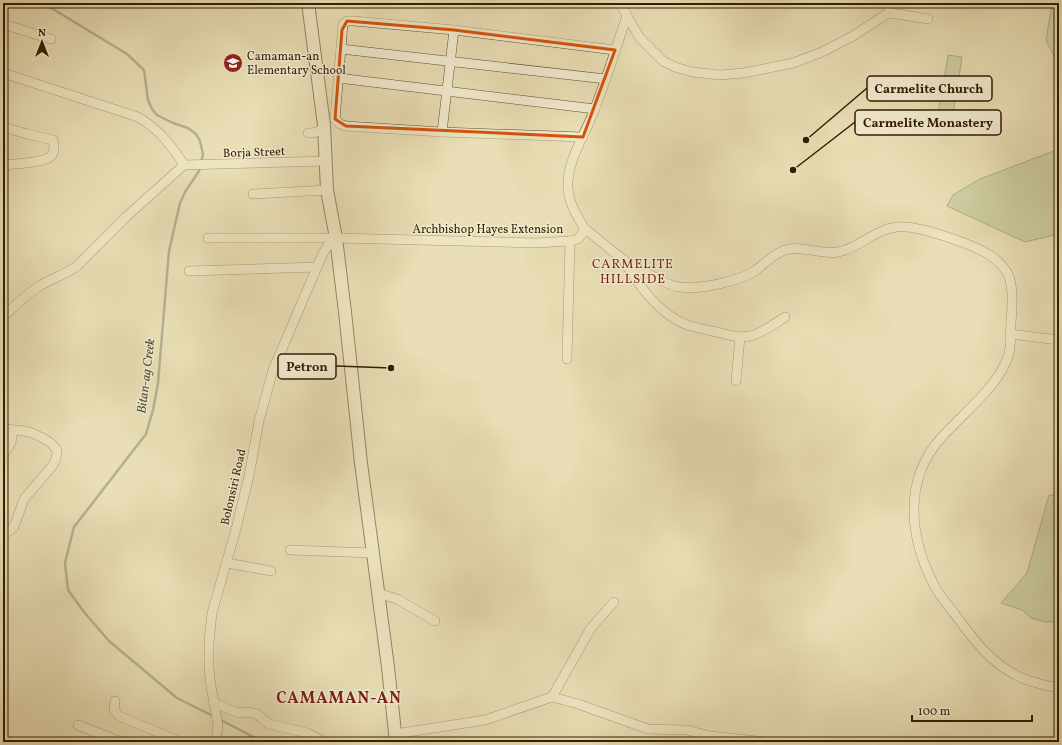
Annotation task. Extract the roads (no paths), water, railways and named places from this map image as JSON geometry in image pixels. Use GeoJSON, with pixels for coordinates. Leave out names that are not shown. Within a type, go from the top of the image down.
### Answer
{"type":"FeatureCollection","features":[{"type":"Feature","properties":{"kind":"main road"},"geometry":{"type":"LineString","coordinates":[[308,3],[324,125],[327,190],[336,238],[360,455],[396,738]]}},
{"type":"Feature","properties":{"kind":"street"},"geometry":{"type":"LineString","coordinates":[[620,3],[640,38],[663,61],[675,67],[692,72],[720,75],[744,73],[793,63],[822,52],[853,36],[885,15],[891,13],[928,19]]}},
{"type":"Feature","properties":{"kind":"street"},"geometry":{"type":"LineString","coordinates":[[887,3],[891,13]]}},
{"type":"Feature","properties":{"kind":"street","name":"Archbishop Hayes Extension"},"geometry":{"type":"LineString","coordinates":[[208,238],[336,238],[536,243],[570,241],[578,239],[583,233],[584,228],[573,209],[569,198],[568,187],[572,164],[595,109],[627,16]]}},
{"type":"Feature","properties":{"kind":"street"},"geometry":{"type":"LineString","coordinates":[[583,137],[442,132],[346,126],[340,124],[335,119],[342,30],[344,24],[347,21],[454,30],[615,50]]}},
{"type":"Feature","properties":{"kind":"street"},"geometry":{"type":"LineString","coordinates":[[3,24],[52,39]]}},
{"type":"Feature","properties":{"kind":"street"},"geometry":{"type":"LineString","coordinates":[[442,132],[448,92],[454,30]]}},
{"type":"Feature","properties":{"kind":"street"},"geometry":{"type":"LineString","coordinates":[[341,49],[606,79]]}},
{"type":"Feature","properties":{"kind":"street"},"geometry":{"type":"LineString","coordinates":[[3,73],[138,117],[150,124],[168,141],[184,165],[126,217],[77,266],[68,273],[48,280],[36,287],[3,317]]}},
{"type":"Feature","properties":{"kind":"street"},"geometry":{"type":"LineString","coordinates":[[338,78],[595,109]]}},
{"type":"Feature","properties":{"kind":"street"},"geometry":{"type":"LineString","coordinates":[[308,133],[316,133],[321,131],[324,125]]}},
{"type":"Feature","properties":{"kind":"street"},"geometry":{"type":"LineString","coordinates":[[3,128],[56,140],[53,154],[44,160],[3,165]]}},
{"type":"Feature","properties":{"kind":"street","name":"Borja Street"},"geometry":{"type":"LineString","coordinates":[[184,165],[194,166],[326,161]]}},
{"type":"Feature","properties":{"kind":"street"},"geometry":{"type":"LineString","coordinates":[[253,194],[327,190]]}},
{"type":"Feature","properties":{"kind":"street"},"geometry":{"type":"LineString","coordinates":[[584,228],[635,267],[668,284],[679,287],[692,288],[735,280],[757,270],[776,254],[791,249],[825,253],[837,252],[859,245],[885,230],[899,226],[947,237],[961,242],[990,255],[999,263],[1007,272],[1010,281],[1012,309],[1008,356],[995,380],[984,394],[941,437],[928,453],[922,468],[916,491],[914,518],[916,535],[919,552],[935,587],[974,639],[993,660],[1010,672],[1029,681],[1059,688]]}},
{"type":"Feature","properties":{"kind":"street","name":"Bolonsiri Road"},"geometry":{"type":"LineString","coordinates":[[216,742],[218,725],[209,668],[210,626],[212,613],[227,563],[265,398],[273,370],[317,267],[327,247],[336,238]]}},
{"type":"Feature","properties":{"kind":"street"},"geometry":{"type":"LineString","coordinates":[[567,358],[570,241]]}},
{"type":"Feature","properties":{"kind":"street"},"geometry":{"type":"LineString","coordinates":[[622,258],[646,293],[666,311],[686,324],[740,337],[761,332],[785,317]]}},
{"type":"Feature","properties":{"kind":"street"},"geometry":{"type":"LineString","coordinates":[[189,271],[317,267]]}},
{"type":"Feature","properties":{"kind":"street"},"geometry":{"type":"LineString","coordinates":[[1010,334],[1059,340]]}},
{"type":"Feature","properties":{"kind":"street"},"geometry":{"type":"LineString","coordinates":[[736,380],[740,337]]}},
{"type":"Feature","properties":{"kind":"street"},"geometry":{"type":"LineString","coordinates":[[3,428],[28,432],[50,443],[57,453],[53,465],[24,499],[14,527],[3,535]]}},
{"type":"Feature","properties":{"kind":"street"},"geometry":{"type":"LineString","coordinates":[[3,455],[11,443],[13,430]]}},
{"type":"Feature","properties":{"kind":"street"},"geometry":{"type":"LineString","coordinates":[[290,550],[372,553]]}},
{"type":"Feature","properties":{"kind":"street"},"geometry":{"type":"LineString","coordinates":[[227,563],[271,571]]}},
{"type":"Feature","properties":{"kind":"street"},"geometry":{"type":"LineString","coordinates":[[378,593],[396,599],[435,621]]}},
{"type":"Feature","properties":{"kind":"street"},"geometry":{"type":"LineString","coordinates":[[552,697],[591,628],[614,602]]}},
{"type":"Feature","properties":{"kind":"street"},"geometry":{"type":"LineString","coordinates":[[396,738],[485,720],[552,697],[578,704],[648,729],[687,730],[710,736],[767,742]]}},
{"type":"Feature","properties":{"kind":"street"},"geometry":{"type":"LineString","coordinates":[[115,701],[114,710],[119,716],[180,742]]}},
{"type":"Feature","properties":{"kind":"street"},"geometry":{"type":"LineString","coordinates":[[214,706],[238,713],[248,712],[257,714],[269,724],[307,733],[324,742]]}},
{"type":"Feature","properties":{"kind":"street"},"geometry":{"type":"LineString","coordinates":[[78,725],[121,742]]}},
{"type":"Feature","properties":{"kind":"waterway","name":"Bitan-ag Creek"},"geometry":{"type":"LineString","coordinates":[[43,3],[127,54],[144,70],[148,100],[152,109],[157,115],[188,128],[196,134],[200,141],[203,154],[199,171],[185,192],[180,203],[169,251],[158,383],[153,410],[146,434],[74,527],[65,563],[68,590],[84,612],[109,641],[177,698],[215,717]]}},
{"type":"Feature","properties":{"kind":"waterway","name":"Bitan-ag Creek"},"geometry":{"type":"LineString","coordinates":[[219,719],[263,742]]}},
{"type":"Feature","properties":{"kind":"place","name":"Camaman-an Elementary School"},"geometry":{"type":"Point","coordinates":[233,63]}},
{"type":"Feature","properties":{"kind":"place","name":"Carmelite Church"},"geometry":{"type":"Point","coordinates":[806,140]}},
{"type":"Feature","properties":{"kind":"place","name":"Carmelite Monastery"},"geometry":{"type":"Point","coordinates":[793,170]}},
{"type":"Feature","properties":{"kind":"place","name":"Petron"},"geometry":{"type":"Point","coordinates":[391,368]}},
{"type":"Feature","properties":{"kind":"district","name":"CARMELITE HILLSIDE"},"geometry":{"type":"Point","coordinates":[633,270]}},
{"type":"Feature","properties":{"kind":"district","name":"CAMAMAN-AN"},"geometry":{"type":"Point","coordinates":[339,697]}}]}
